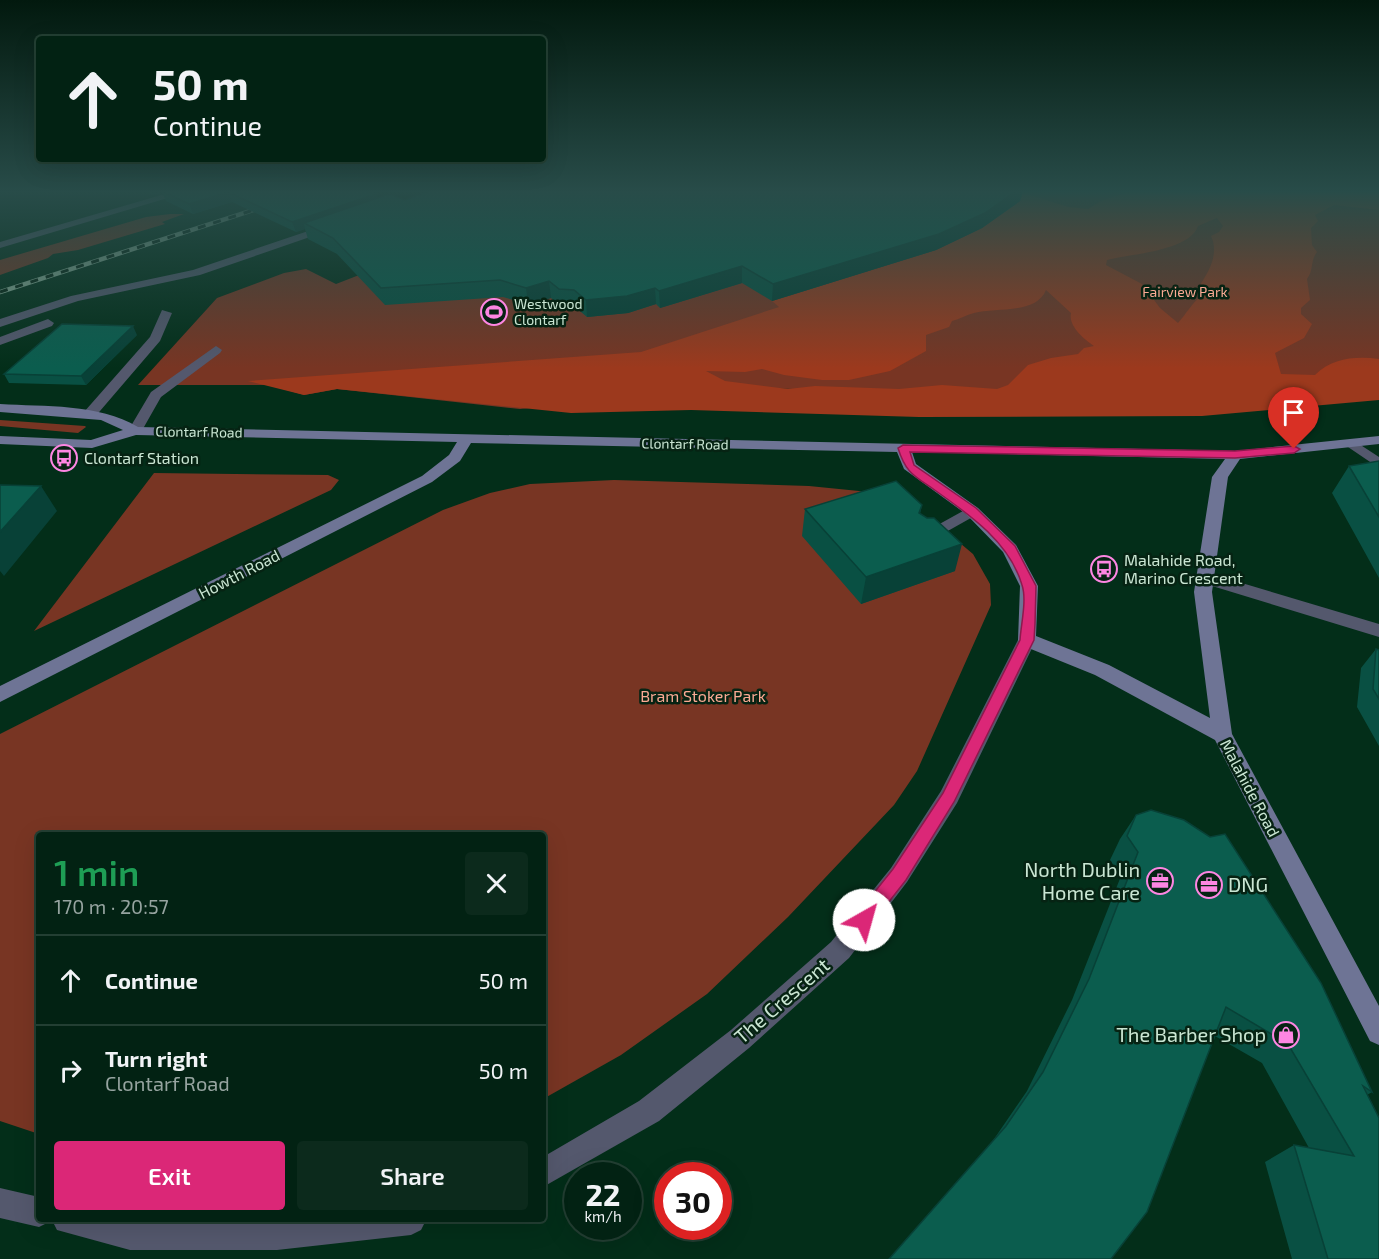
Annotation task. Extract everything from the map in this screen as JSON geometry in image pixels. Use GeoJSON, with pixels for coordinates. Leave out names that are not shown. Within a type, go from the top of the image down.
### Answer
{"type":"FeatureCollection","features":[{"type":"Feature","properties":{"kind":"main road","name":"Clontarf Road"},"geometry":{"type":"LineString","coordinates":[[0,408],[114,419],[135,431]]}},
{"type":"Feature","properties":{"kind":"main road","name":"Clontarf Road"},"geometry":{"type":"LineString","coordinates":[[0,440],[92,444],[135,431],[1235,455],[1379,440]]}},
{"type":"Feature","properties":{"kind":"main road","name":"Howth Road"},"geometry":{"type":"LineString","coordinates":[[0,695],[427,479],[454,458],[466,439]]}},
{"type":"Feature","properties":{"kind":"main road"},"geometry":{"type":"LineString","coordinates":[[903,448],[909,466],[972,511],[1010,549],[1022,568],[1029,586],[1027,640],[1102,670],[1222,734]]}},
{"type":"Feature","properties":{"kind":"main road","name":"Malahide Road"},"geometry":{"type":"LineString","coordinates":[[1235,455],[1220,477],[1203,592],[1222,734],[1379,1032]]}},
{"type":"Feature","properties":{"kind":"street"},"geometry":{"type":"LineString","coordinates":[[0,323],[75,298],[196,273],[264,250]]}},
{"type":"Feature","properties":{"kind":"street"},"geometry":{"type":"LineString","coordinates":[[89,415],[156,338],[166,313]]}},
{"type":"Feature","properties":{"kind":"street"},"geometry":{"type":"LineString","coordinates":[[0,341],[48,323]]}},
{"type":"Feature","properties":{"kind":"street"},"geometry":{"type":"LineString","coordinates":[[135,431],[156,394],[216,350]]}},
{"type":"Feature","properties":{"kind":"street"},"geometry":{"type":"LineString","coordinates":[[1353,444],[1379,464]]}},
{"type":"Feature","properties":{"kind":"street"},"geometry":{"type":"LineString","coordinates":[[922,538],[972,511]]}},
{"type":"Feature","properties":{"kind":"street"},"geometry":{"type":"LineString","coordinates":[[1205,578],[1379,631]]}},
{"type":"Feature","properties":{"kind":"street","name":"The Crescent"},"geometry":{"type":"LineString","coordinates":[[546,1171],[649,1111],[740,1039],[840,950],[899,875],[949,797],[1027,640]]}},
{"type":"Feature","properties":{"kind":"street"},"geometry":{"type":"LineString","coordinates":[[0,1203],[36,1211]]}},
{"type":"Feature","properties":{"kind":"street"},"geometry":{"type":"LineString","coordinates":[[75,1222],[130,1235],[277,1235],[393,1222]]}},
{"type":"Feature","properties":{"kind":"green space"},"geometry":{"type":"Polygon","coordinates":[[[35,250],[79,250],[53,254],[48,258],[0,275],[0,260],[35,250]]]}},
{"type":"Feature","properties":{"kind":"green space","name":"Fairview Park"},"geometry":{"type":"Polygon","coordinates":[[[424,250],[1379,250],[1379,380],[1126,394],[736,388],[520,409],[337,389],[304,395],[269,385],[138,385],[217,298],[284,273],[306,269],[336,284],[424,250]]]}},
{"type":"Feature","properties":{"kind":"green space"},"geometry":{"type":"Polygon","coordinates":[[[0,420],[86,427],[78,433],[0,426],[0,420]]]}},
{"type":"Feature","properties":{"kind":"green space"},"geometry":{"type":"Polygon","coordinates":[[[154,473],[328,475],[339,480],[331,490],[34,631],[154,473]]]}},
{"type":"Feature","properties":{"kind":"green space","name":"Bram Stoker Park"},"geometry":{"type":"Polygon","coordinates":[[[614,480],[809,486],[869,492],[948,533],[973,554],[990,584],[991,605],[917,771],[894,805],[788,917],[707,994],[621,1055],[546,1097],[546,832],[36,832],[36,1133],[0,1121],[0,734],[443,510],[490,493],[530,484],[614,480]]]}},
{"type":"Feature","properties":{"kind":"shaded area"},"geometry":{"type":"Polygon","coordinates":[[[936,250],[1159,250],[1107,260],[1106,265],[1142,284],[1160,308],[1178,323],[1202,295],[1200,285],[1210,267],[1214,250],[1315,250],[1317,252],[1307,279],[1310,300],[1301,308],[1301,314],[1312,324],[1304,338],[1275,353],[1281,374],[1315,375],[1329,365],[1345,360],[1379,359],[1379,400],[1202,416],[919,417],[691,410],[571,413],[337,389],[304,395],[248,381],[641,352],[779,307],[772,301],[936,250]],[[1046,290],[1041,298],[1024,307],[983,311],[952,321],[949,327],[926,335],[926,351],[890,371],[849,380],[822,380],[784,375],[762,369],[745,372],[706,371],[725,381],[788,389],[815,386],[899,389],[942,385],[997,389],[1008,385],[1028,365],[1051,358],[1078,354],[1084,348],[1094,346],[1074,327],[1071,313],[1046,290]]]}},
{"type":"Feature","properties":{"kind":"building"},"geometry":{"type":"Polygon","coordinates":[[[344,250],[887,250],[773,284],[742,266],[659,291],[655,288],[627,296],[586,300],[574,290],[559,289],[549,281],[526,288],[500,280],[381,288],[344,250]]]}},
{"type":"Feature","properties":{"kind":"building"},"geometry":{"type":"Polygon","coordinates":[[[62,324],[133,326],[81,376],[4,374],[62,324]]]}},
{"type":"Feature","properties":{"kind":"building"},"geometry":{"type":"Polygon","coordinates":[[[1379,461],[1379,517],[1349,466],[1379,461]]]}},
{"type":"Feature","properties":{"kind":"building"},"geometry":{"type":"Polygon","coordinates":[[[896,481],[922,505],[919,513],[927,518],[934,518],[962,544],[866,577],[805,509],[896,481]]]}},
{"type":"Feature","properties":{"kind":"building"},"geometry":{"type":"Polygon","coordinates":[[[0,485],[41,486],[0,532],[0,485]]]}},
{"type":"Feature","properties":{"kind":"building"},"geometry":{"type":"Polygon","coordinates":[[[1376,649],[1379,650],[1379,699],[1373,689],[1376,649]]]}},
{"type":"Feature","properties":{"kind":"building"},"geometry":{"type":"Polygon","coordinates":[[[1151,810],[1184,820],[1210,837],[1225,834],[1321,983],[1372,1092],[1363,1086],[1379,1118],[1379,1259],[1328,1259],[1294,1145],[1354,1156],[1288,1044],[1226,1007],[1147,1212],[1111,1259],[889,1259],[1006,1126],[1043,1072],[1089,979],[1138,852],[1127,836],[1136,815],[1151,810]]]}},
{"type":"Feature","properties":{"kind":"railway"},"geometry":{"type":"LineString","coordinates":[[0,292],[131,250]]}},
{"type":"Feature","properties":{"kind":"place","name":"Westwood Clontarf"},"geometry":{"type":"Point","coordinates":[494,312]}},
{"type":"Feature","properties":{"kind":"place","name":"Clontarf Station"},"geometry":{"type":"Point","coordinates":[64,458]}},
{"type":"Feature","properties":{"kind":"place","name":"Malahide Road, Marino Crescent"},"geometry":{"type":"Point","coordinates":[1104,569]}},
{"type":"Feature","properties":{"kind":"place","name":"North Dublin Home Care"},"geometry":{"type":"Point","coordinates":[1160,881]}},
{"type":"Feature","properties":{"kind":"place","name":"DNG"},"geometry":{"type":"Point","coordinates":[1209,885]}},
{"type":"Feature","properties":{"kind":"place","name":"The Barber Shop"},"geometry":{"type":"Point","coordinates":[1286,1035]}},
{"type":"Feature","properties":{"kind":"route"},"geometry":{"type":"LineString","coordinates":[[864,920],[899,875],[949,797],[1008,674],[1027,640],[1029,586],[1022,568],[1010,549],[994,530],[972,511],[909,466],[903,448],[1235,455],[1294,449]]}}]}
